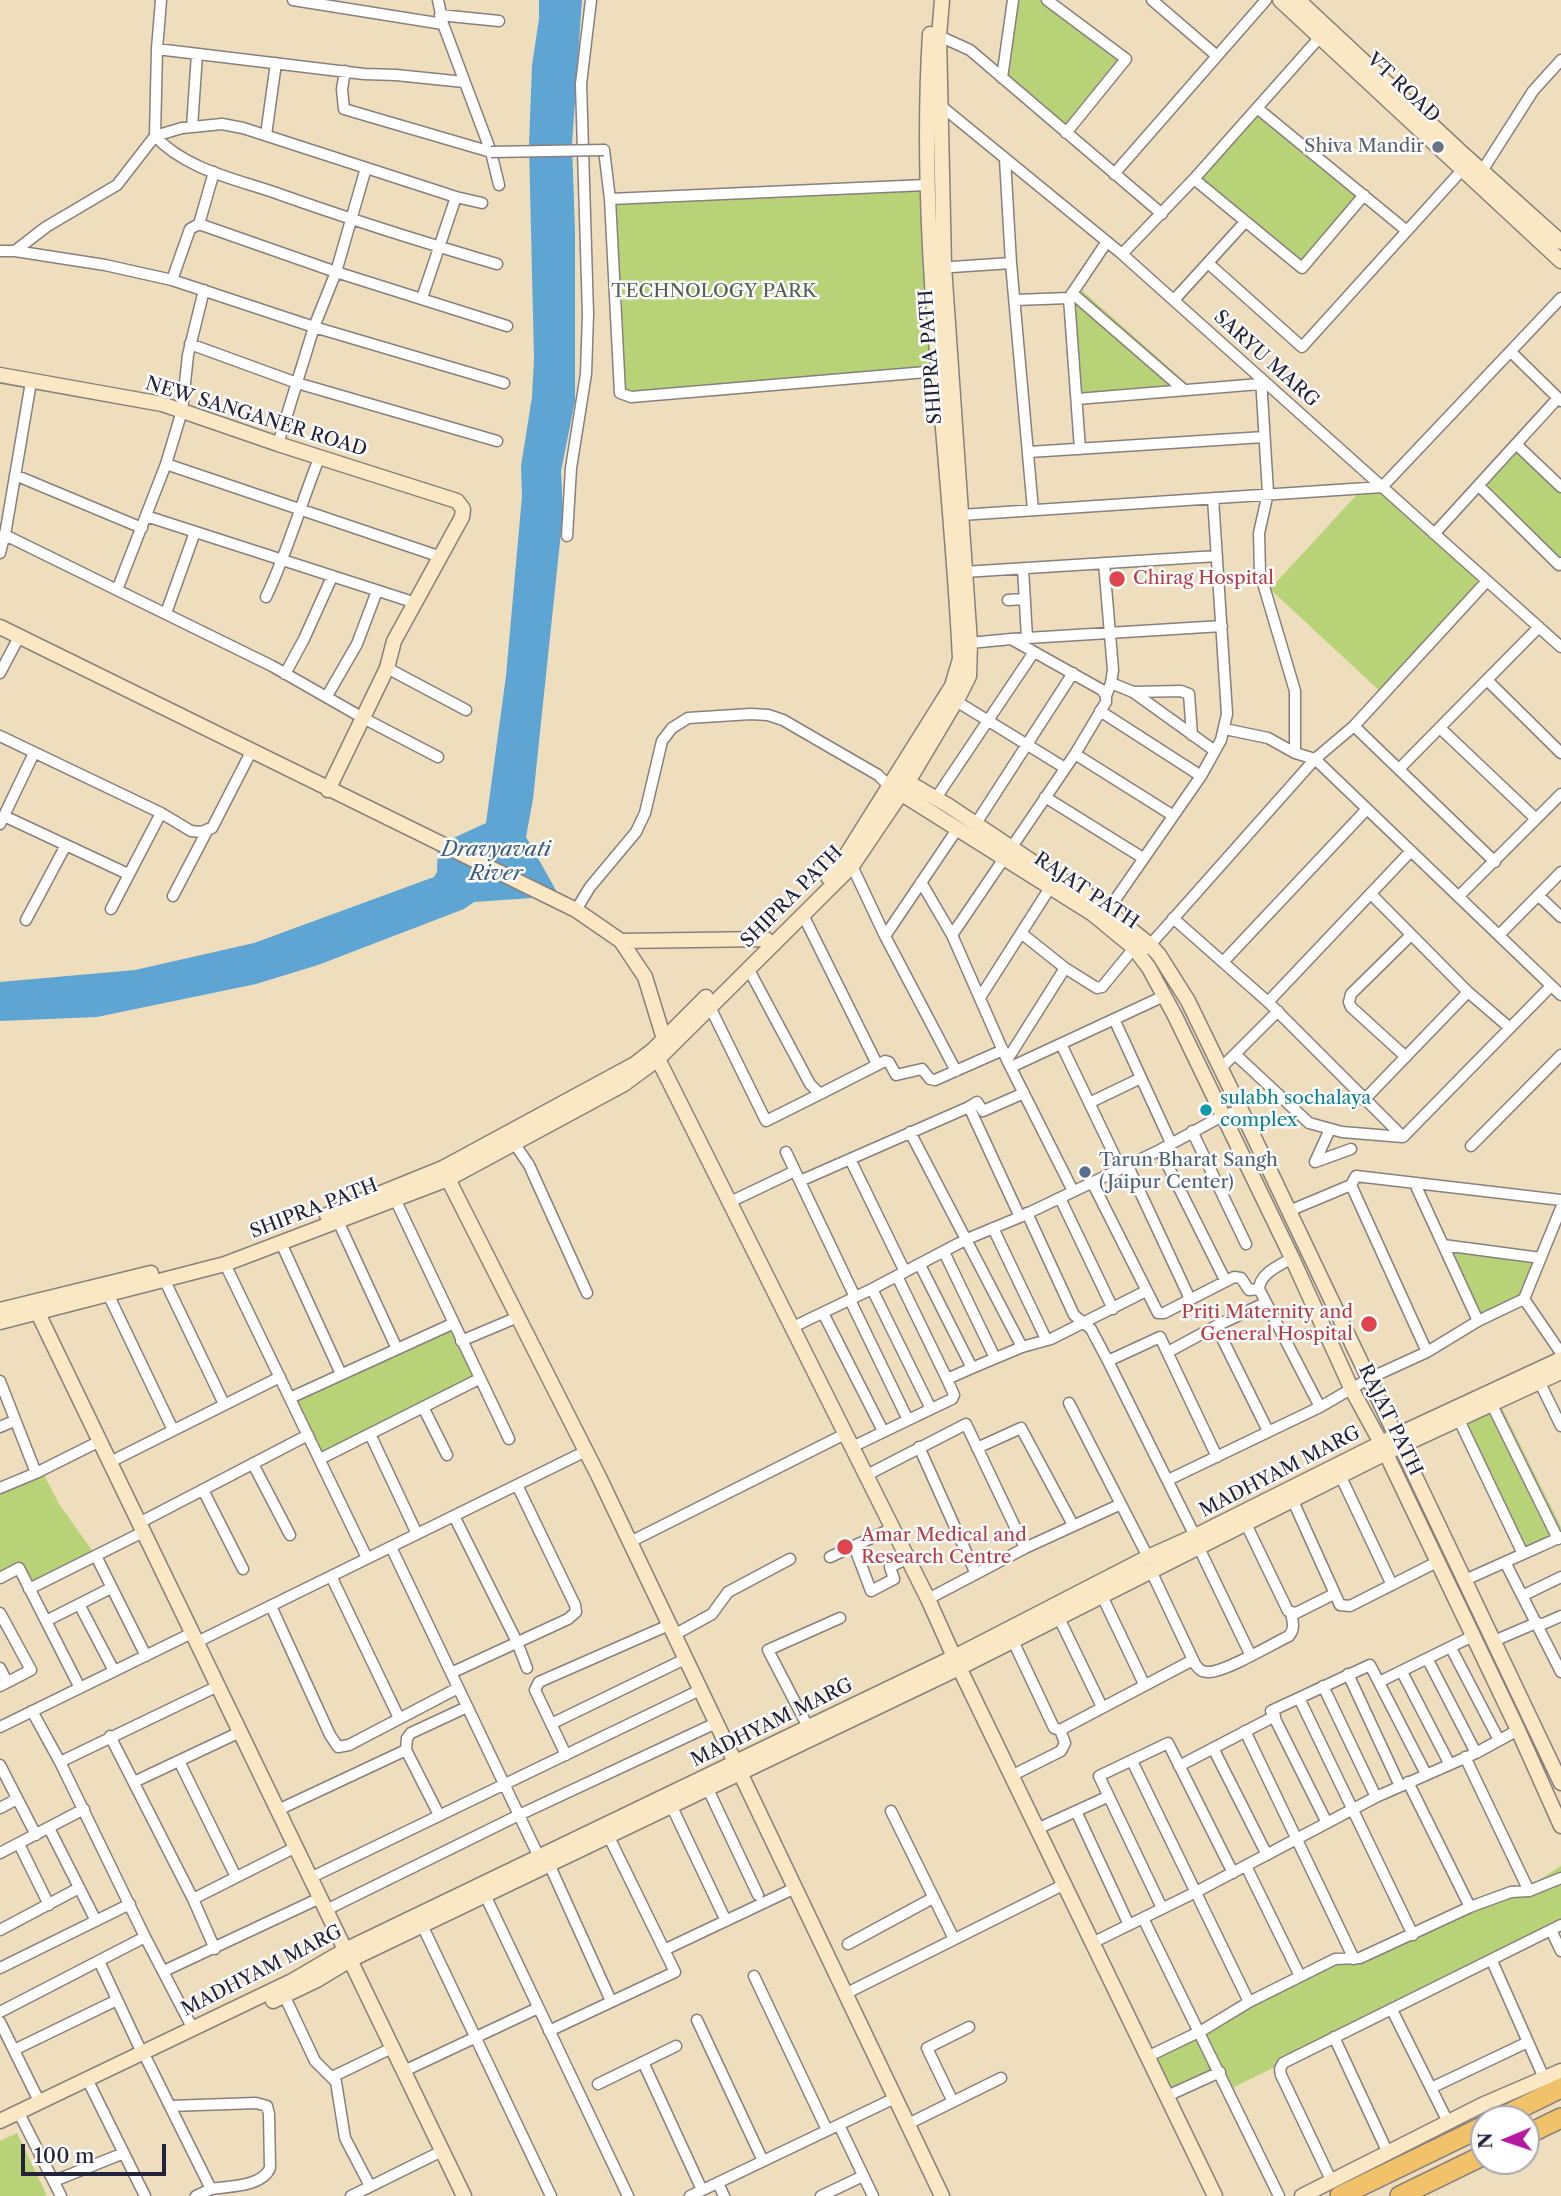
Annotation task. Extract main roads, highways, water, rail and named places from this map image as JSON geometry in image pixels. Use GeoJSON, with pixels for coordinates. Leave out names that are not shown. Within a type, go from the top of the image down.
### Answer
{"type":"FeatureCollection","features":[{"type":"Feature","properties":{"kind":"highway"},"geometry":{"type":"LineString","coordinates":[[1519,2105],[1553,2083]]}},
{"type":"Feature","properties":{"kind":"highway"},"geometry":{"type":"LineString","coordinates":[[1540,2128],[1561,2118]]}},
{"type":"Feature","properties":{"kind":"highway"},"geometry":{"type":"LineString","coordinates":[[1336,2189],[1470,2132]]}},
{"type":"Feature","properties":{"kind":"highway"},"geometry":{"type":"LineString","coordinates":[[1400,2196],[1422,2191],[1470,2163]]}},
{"type":"Feature","properties":{"kind":"water","name":"Dravyavati River"},"geometry":{"type":"Polygon","coordinates":[[[539,0],[582,0],[572,144],[575,401],[561,471],[563,513],[533,799],[526,837],[557,892],[532,898],[474,902],[464,909],[318,965],[256,984],[97,1017],[0,1021],[0,982],[135,970],[254,943],[434,877],[437,872],[438,845],[486,823],[506,676],[522,496],[521,466],[532,397],[534,359],[529,145],[532,65],[539,0]]]}},
{"type":"Feature","properties":{"kind":"place","name":"Shiva Mandir"},"geometry":{"type":"Point","coordinates":[1438,147]}},
{"type":"Feature","properties":{"kind":"place","name":"Chirag Hospital"},"geometry":{"type":"Point","coordinates":[1117,579]}},
{"type":"Feature","properties":{"kind":"place","name":"sulabh sochalaya complex"},"geometry":{"type":"Point","coordinates":[1206,1110]}},
{"type":"Feature","properties":{"kind":"place","name":"Tarun Bharat Sangh (Jaipur Center)"},"geometry":{"type":"Point","coordinates":[1085,1172]}},
{"type":"Feature","properties":{"kind":"place","name":"Priti Maternity and General Hospital"},"geometry":{"type":"Point","coordinates":[1369,1324]}},
{"type":"Feature","properties":{"kind":"place","name":"Amar Medical and Research Centre"},"geometry":{"type":"Point","coordinates":[845,1547]}},
{"type":"Feature","properties":{"kind":"park label","name":"TECHNOLOGY PARK"},"geometry":{"type":"Point","coordinates":[714,292]}}]}
